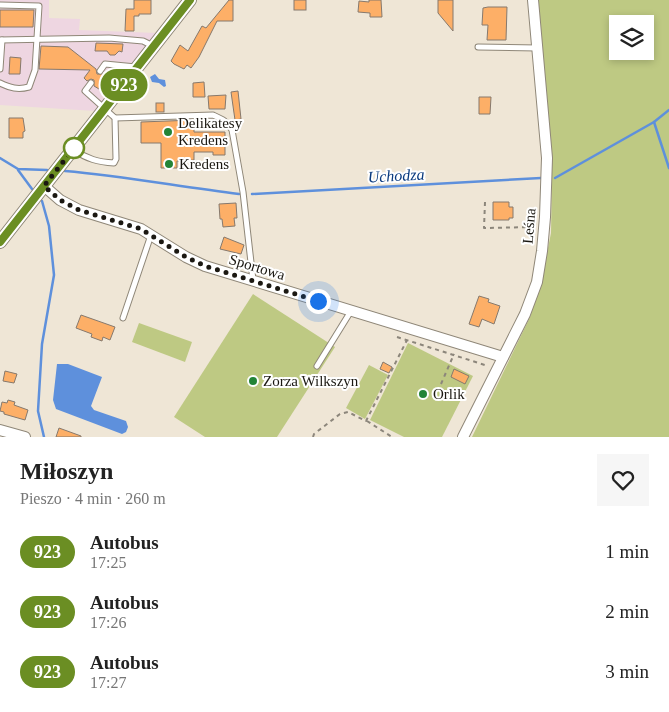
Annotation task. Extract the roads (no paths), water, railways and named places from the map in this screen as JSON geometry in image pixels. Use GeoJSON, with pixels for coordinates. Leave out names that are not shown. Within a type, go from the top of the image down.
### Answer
{"type":"FeatureCollection","features":[{"type":"Feature","properties":{"kind":"street"},"geometry":{"type":"LineString","coordinates":[[0,242],[190,0]]}},
{"type":"Feature","properties":{"kind":"street","name":"Leśna"},"geometry":{"type":"LineString","coordinates":[[462,437],[525,314],[537,282],[544,227],[547,158],[533,0]]}},
{"type":"Feature","properties":{"kind":"street","name":"Sportowa"},"geometry":{"type":"LineString","coordinates":[[44,186],[60,200],[79,210],[141,229],[186,257],[205,266],[503,357]]}},
{"type":"Feature","properties":{"kind":"street"},"geometry":{"type":"LineString","coordinates":[[0,430],[25,437]]}},
{"type":"Feature","properties":{"kind":"lane"},"geometry":{"type":"LineString","coordinates":[[0,5],[39,6],[35,70],[29,87],[23,89],[10,88],[0,83]]}},
{"type":"Feature","properties":{"kind":"lane"},"geometry":{"type":"LineString","coordinates":[[0,69],[1,40],[109,38],[143,40],[154,46]]}},
{"type":"Feature","properties":{"kind":"lane"},"geometry":{"type":"LineString","coordinates":[[478,47],[538,48]]}},
{"type":"Feature","properties":{"kind":"lane"},"geometry":{"type":"LineString","coordinates":[[100,71],[105,64],[134,66],[137,68]]}},
{"type":"Feature","properties":{"kind":"lane"},"geometry":{"type":"LineString","coordinates":[[91,83],[85,91],[115,118],[213,115],[223,119],[228,124],[232,130],[243,192],[254,282]]}},
{"type":"Feature","properties":{"kind":"lane"},"geometry":{"type":"LineString","coordinates":[[73,149],[86,158],[98,162],[114,163],[116,159],[115,118]]}},
{"type":"Feature","properties":{"kind":"lane"},"geometry":{"type":"LineString","coordinates":[[123,318],[151,234]]}},
{"type":"Feature","properties":{"kind":"lane"},"geometry":{"type":"LineString","coordinates":[[317,366],[351,310]]}},
{"type":"Feature","properties":{"kind":"water"},"geometry":{"type":"Polygon","coordinates":[[[155,74],[159,79],[165,80],[166,86],[164,87],[159,83],[152,82],[150,77],[155,74]]]}},
{"type":"Feature","properties":{"kind":"water"},"geometry":{"type":"Polygon","coordinates":[[[57,364],[68,364],[102,377],[91,406],[94,410],[126,421],[128,427],[126,432],[122,434],[56,409],[53,400],[57,364]]]}},
{"type":"Feature","properties":{"kind":"waterway","name":"Uchodza"},"geometry":{"type":"LineString","coordinates":[[555,178],[654,122],[669,110]]}},
{"type":"Feature","properties":{"kind":"waterway"},"geometry":{"type":"LineString","coordinates":[[654,122],[669,168]]}},
{"type":"Feature","properties":{"kind":"waterway","name":"Uchodza"},"geometry":{"type":"LineString","coordinates":[[0,158],[18,169],[47,170]]}},
{"type":"Feature","properties":{"kind":"waterway"},"geometry":{"type":"LineString","coordinates":[[18,170],[32,189]]}},
{"type":"Feature","properties":{"kind":"waterway","name":"Uchodza"},"geometry":{"type":"LineString","coordinates":[[65,171],[239,194]]}},
{"type":"Feature","properties":{"kind":"waterway","name":"Uchodza"},"geometry":{"type":"LineString","coordinates":[[252,194],[541,178]]}},
{"type":"Feature","properties":{"kind":"waterway"},"geometry":{"type":"LineString","coordinates":[[42,201],[49,226],[54,275],[42,344],[38,411],[44,437]]}},
{"type":"Feature","properties":{"kind":"place","name":"Delikatesy Kredens"},"geometry":{"type":"Point","coordinates":[168,132]}},
{"type":"Feature","properties":{"kind":"place","name":"Kredens"},"geometry":{"type":"Point","coordinates":[169,164]}},
{"type":"Feature","properties":{"kind":"place","name":"Zorza Wilkszyn"},"geometry":{"type":"Point","coordinates":[253,381]}},
{"type":"Feature","properties":{"kind":"place","name":"Orlik"},"geometry":{"type":"Point","coordinates":[423,394]}}]}
